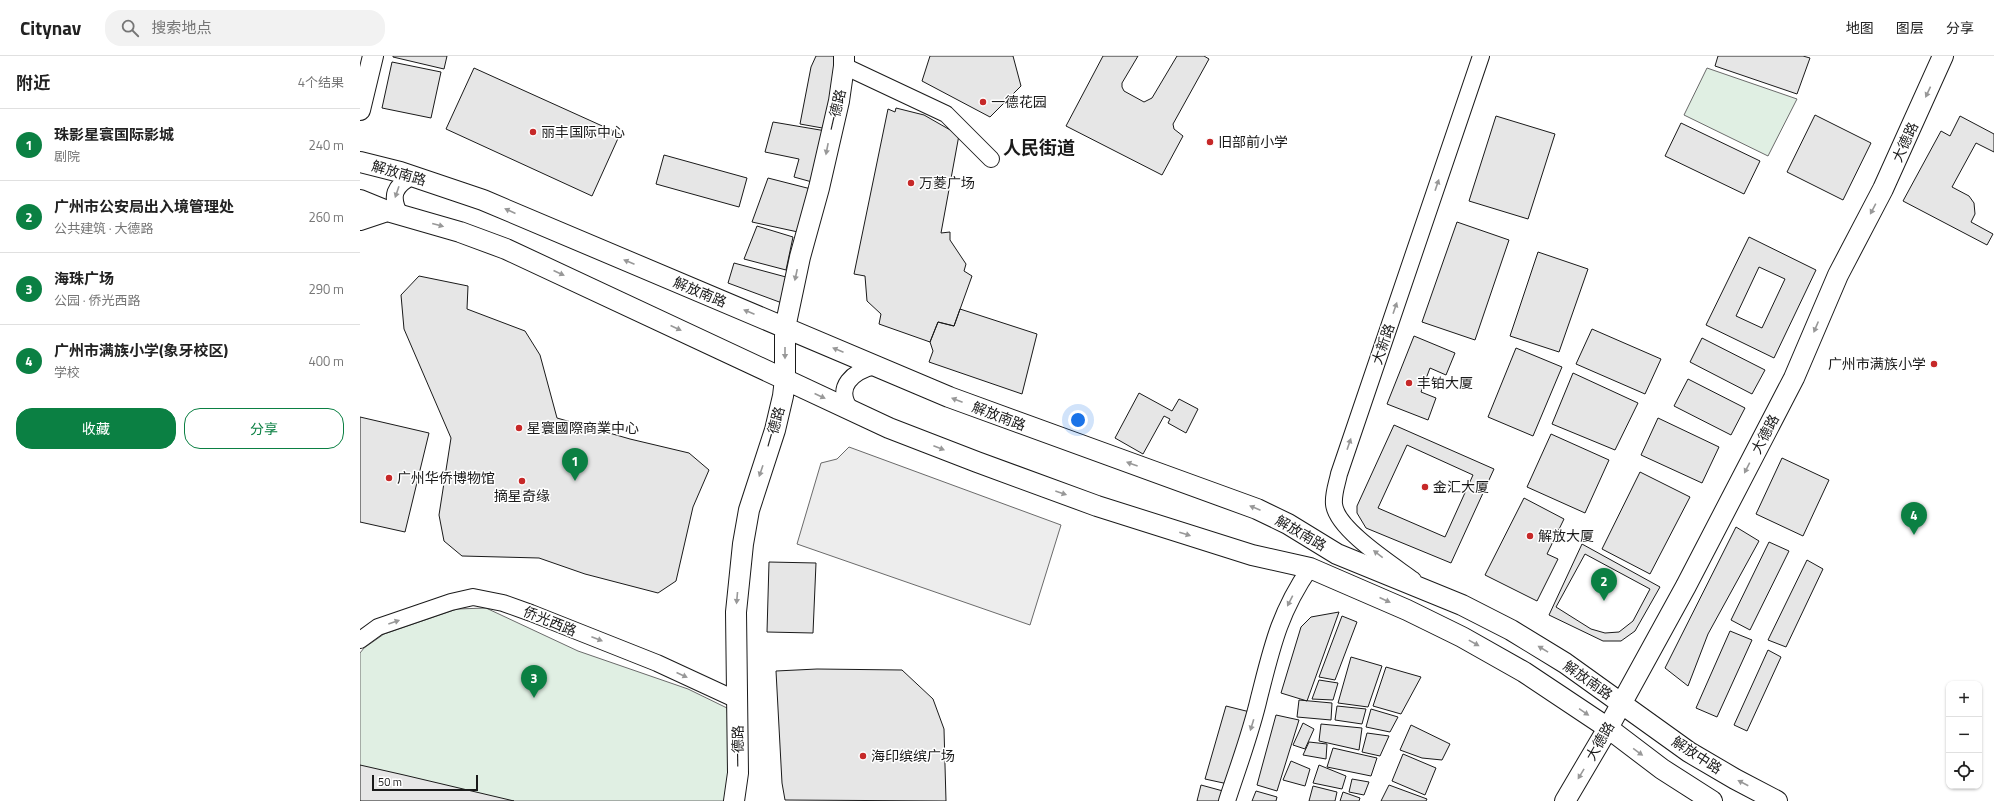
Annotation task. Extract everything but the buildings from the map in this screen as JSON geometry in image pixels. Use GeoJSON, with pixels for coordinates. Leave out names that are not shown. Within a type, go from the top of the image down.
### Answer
{"type":"FeatureCollection","features":[{"type":"Feature","properties":{"kind":"main road","name":"大德路"},"geometry":{"type":"LineString","coordinates":[[1565,801],[1608,728],[1686,586],[1794,378],[1838,275],[1883,189],[1943,56]]}},
{"type":"Feature","properties":{"kind":"main road","name":"一德路"},"geometry":{"type":"LineString","coordinates":[[734,801],[738,773],[736,612],[743,544],[749,510],[775,430],[785,379],[785,328],[800,257],[819,188],[844,61]]}},
{"type":"Feature","properties":{"kind":"main road"},"geometry":{"type":"LineString","coordinates":[[360,110],[368,66]]}},
{"type":"Feature","properties":{"kind":"main road","name":"解放南路"},"geometry":{"type":"LineString","coordinates":[[360,162],[413,176],[494,204],[949,397],[1257,509],[1288,524],[1337,554],[1462,606],[1511,630],[1565,663],[1622,703]]}},
{"type":"Feature","properties":{"kind":"main road","name":"解放南路"},"geometry":{"type":"LineString","coordinates":[[360,200],[394,213],[460,232],[506,249],[851,410],[934,446],[1097,506],[1252,555],[1310,568],[1407,610],[1462,637],[1524,672],[1608,728]]}},
{"type":"Feature","properties":{"kind":"main road"},"geometry":{"type":"LineString","coordinates":[[360,220],[394,213]]}},
{"type":"Feature","properties":{"kind":"main road","name":"解放中路"},"geometry":{"type":"LineString","coordinates":[[1622,703],[1712,766],[1777,801]]}},
{"type":"Feature","properties":{"kind":"main road"},"geometry":{"type":"LineString","coordinates":[[1608,728],[1655,764],[1712,801]]}},
{"type":"Feature","properties":{"kind":"street","name":"大新路"},"geometry":{"type":"LineString","coordinates":[[1432,594],[1375,552],[1347,528],[1337,515],[1334,505],[1334,494],[1339,474],[1480,56]]}},
{"type":"Feature","properties":{"kind":"street"},"geometry":{"type":"LineString","coordinates":[[844,61],[946,114],[991,159]]}},
{"type":"Feature","properties":{"kind":"street"},"geometry":{"type":"LineString","coordinates":[[394,213],[396,207],[395,192],[401,182],[413,176]]}},
{"type":"Feature","properties":{"kind":"street"},"geometry":{"type":"LineString","coordinates":[[851,410],[844,399],[846,384],[851,377],[859,371],[875,366]]}},
{"type":"Feature","properties":{"kind":"street"},"geometry":{"type":"LineString","coordinates":[[1227,801],[1252,723],[1264,672],[1280,622],[1289,602],[1310,568]]}},
{"type":"Feature","properties":{"kind":"street","name":"侨光西路"},"geometry":{"type":"LineString","coordinates":[[360,640],[378,627],[451,602],[473,597],[503,603],[537,615],[657,664],[737,700]]}},
{"type":"Feature","properties":{"kind":"green space"},"geometry":{"type":"Polygon","coordinates":[[[1707,68],[1797,99],[1768,156],[1684,115],[1707,68]]]}},
{"type":"Feature","properties":{"kind":"green space"},"geometry":{"type":"Polygon","coordinates":[[[486,608],[578,651],[688,689],[727,708],[731,743],[731,767],[728,790],[724,801],[360,801],[360,653],[364,648],[384,634],[457,609],[486,608]]]}},
{"type":"Feature","properties":{"kind":"shaded area"},"geometry":{"type":"Polygon","coordinates":[[[849,447],[1061,525],[1030,625],[797,544],[821,463],[837,459],[849,447]]]}},
{"type":"Feature","properties":{"kind":"place","name":"一德花园"},"geometry":{"type":"Point","coordinates":[983,102]}},
{"type":"Feature","properties":{"kind":"place","name":"丽丰国际中心"},"geometry":{"type":"Point","coordinates":[533,132]}},
{"type":"Feature","properties":{"kind":"place","name":"旧部前小学"},"geometry":{"type":"Point","coordinates":[1210,142]}},
{"type":"Feature","properties":{"kind":"place","name":"万菱广场"},"geometry":{"type":"Point","coordinates":[911,183]}},
{"type":"Feature","properties":{"kind":"place","name":"广州市满族小学"},"geometry":{"type":"Point","coordinates":[1934,364]}},
{"type":"Feature","properties":{"kind":"place","name":"丰铂大厦"},"geometry":{"type":"Point","coordinates":[1409,383]}},
{"type":"Feature","properties":{"kind":"place","name":"星寰國際商業中心"},"geometry":{"type":"Point","coordinates":[519,428]}},
{"type":"Feature","properties":{"kind":"place","name":"广州华侨博物馆"},"geometry":{"type":"Point","coordinates":[389,478]}},
{"type":"Feature","properties":{"kind":"place","name":"摘星奇缘"},"geometry":{"type":"Point","coordinates":[522,481]}},
{"type":"Feature","properties":{"kind":"place","name":"珠影星寰国际影城"},"geometry":{"type":"Point","coordinates":[575,481]}},
{"type":"Feature","properties":{"kind":"place","name":"金汇大厦"},"geometry":{"type":"Point","coordinates":[1425,487]}},
{"type":"Feature","properties":{"kind":"place","name":"广州市满族小学(象牙校区)"},"geometry":{"type":"Point","coordinates":[1914,535]}},
{"type":"Feature","properties":{"kind":"place","name":"解放大厦"},"geometry":{"type":"Point","coordinates":[1530,536]}},
{"type":"Feature","properties":{"kind":"place","name":"广州市公安局出入境管理处"},"geometry":{"type":"Point","coordinates":[1604,601]}},
{"type":"Feature","properties":{"kind":"place","name":"海珠广场"},"geometry":{"type":"Point","coordinates":[534,698]}},
{"type":"Feature","properties":{"kind":"place","name":"海印缤缤广场"},"geometry":{"type":"Point","coordinates":[863,756]}},
{"type":"Feature","properties":{"kind":"district","name":"人民街道"},"geometry":{"type":"Point","coordinates":[1039,148]}}]}
